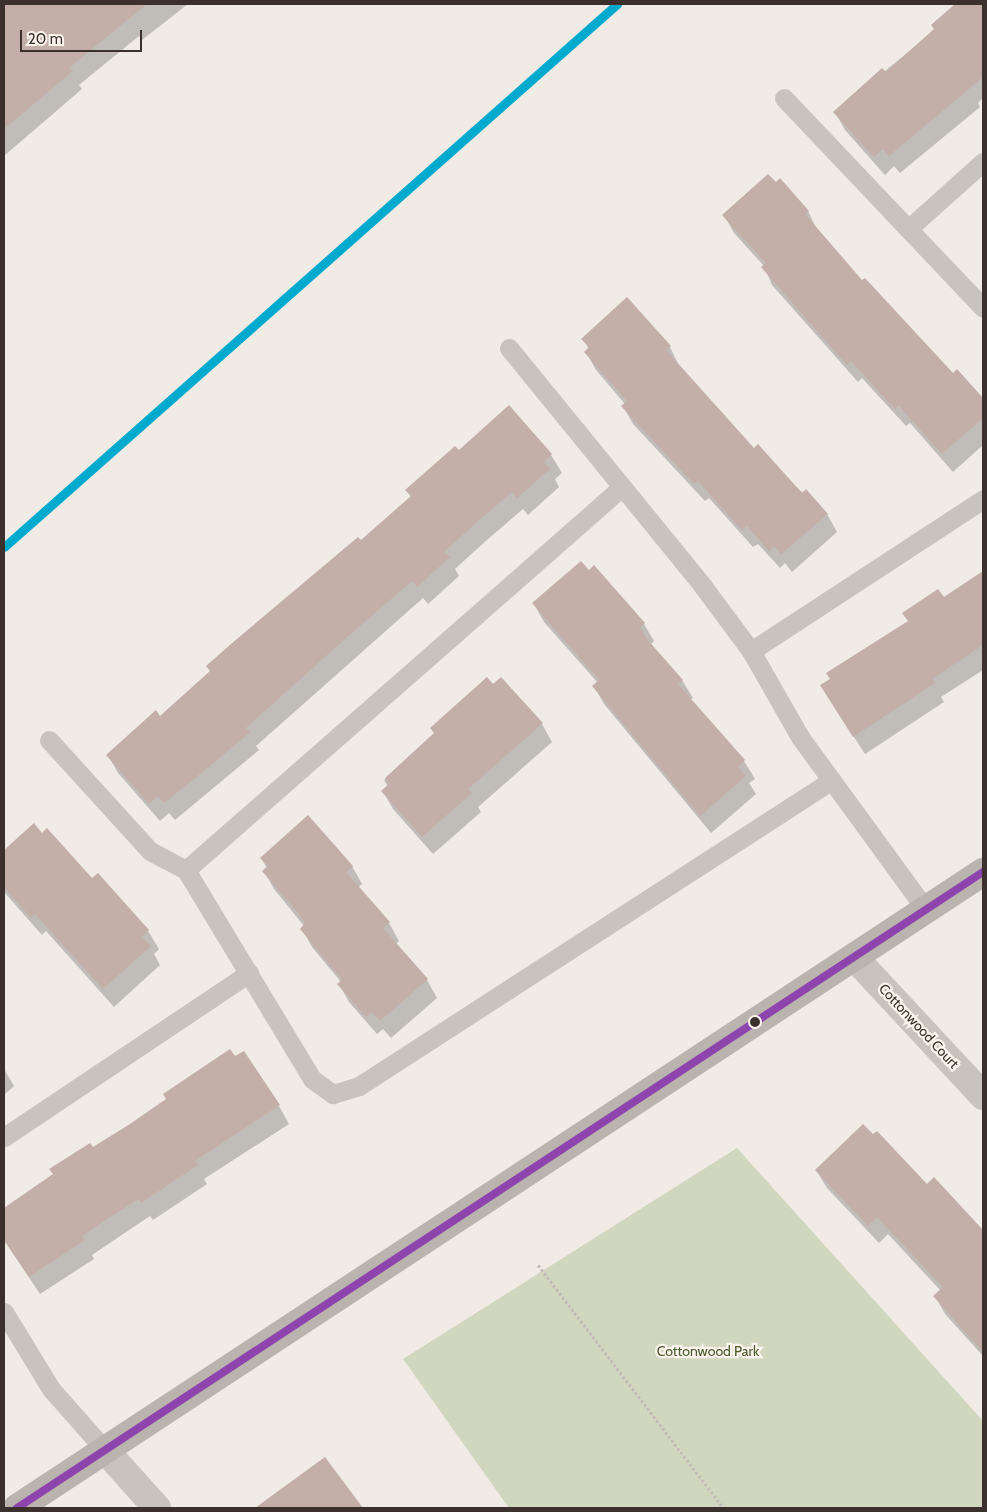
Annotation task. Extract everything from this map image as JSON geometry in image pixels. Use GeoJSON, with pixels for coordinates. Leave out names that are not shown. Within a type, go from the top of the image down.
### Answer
{"type":"FeatureCollection","features":[{"type":"Feature","properties":{"kind":"main road"},"geometry":{"type":"LineString","coordinates":[[17,1508],[983,872]]}},
{"type":"Feature","properties":{"kind":"street","name":"Cottonwood Court"},"geometry":{"type":"LineString","coordinates":[[854,957],[983,1096]]}},
{"type":"Feature","properties":{"kind":"street"},"geometry":{"type":"LineString","coordinates":[[106,1450],[157,1508]]}},
{"type":"Feature","properties":{"kind":"lane"},"geometry":{"type":"LineString","coordinates":[[784,98],[983,308]]}},
{"type":"Feature","properties":{"kind":"lane"},"geometry":{"type":"LineString","coordinates":[[908,229],[983,162]]}},
{"type":"Feature","properties":{"kind":"lane"},"geometry":{"type":"LineString","coordinates":[[509,348],[622,487],[751,651],[800,737],[926,910]]}},
{"type":"Feature","properties":{"kind":"lane"},"geometry":{"type":"LineString","coordinates":[[186,870],[622,487]]}},
{"type":"Feature","properties":{"kind":"lane"},"geometry":{"type":"LineString","coordinates":[[751,651],[983,499]]}},
{"type":"Feature","properties":{"kind":"lane"},"geometry":{"type":"LineString","coordinates":[[48,740],[150,851],[186,870],[312,1079],[324,1090],[341,1094],[359,1086],[832,780]]}},
{"type":"Feature","properties":{"kind":"lane"},"geometry":{"type":"LineString","coordinates":[[4,1137],[248,973]]}},
{"type":"Feature","properties":{"kind":"lane"},"geometry":{"type":"LineString","coordinates":[[4,1312],[51,1389],[106,1450]]}},
{"type":"Feature","properties":{"kind":"path"},"geometry":{"type":"LineString","coordinates":[[538,1265],[724,1508]]}},
{"type":"Feature","properties":{"kind":"green space","name":"Cottonwood Park"},"geometry":{"type":"Polygon","coordinates":[[[737,1148],[983,1421],[983,1508],[509,1508],[403,1359],[737,1148]]]}},
{"type":"Feature","properties":{"kind":"building"},"geometry":{"type":"Polygon","coordinates":[[[4,4],[147,4],[70,67],[73,71],[4,129],[4,4]]]}},
{"type":"Feature","properties":{"kind":"building"},"geometry":{"type":"Polygon","coordinates":[[[955,4],[983,4],[983,77],[889,156],[883,149],[874,157],[833,112],[882,68],[886,72],[934,29],[931,25],[955,4]]]}},
{"type":"Feature","properties":{"kind":"building"},"geometry":{"type":"Polygon","coordinates":[[[768,174],[776,182],[780,178],[809,211],[805,214],[862,280],[865,278],[953,373],[957,369],[983,398],[983,418],[942,454],[899,406],[895,409],[851,361],[847,365],[761,267],[766,263],[722,215],[768,174]]]}},
{"type":"Feature","properties":{"kind":"building"},"geometry":{"type":"Polygon","coordinates":[[[627,297],[671,346],[666,350],[754,448],[758,444],[802,493],[806,489],[828,514],[781,554],[774,546],[769,551],[747,526],[742,530],[698,481],[694,484],[621,406],[627,401],[584,352],[589,347],[581,339],[627,297]]]}},
{"type":"Feature","properties":{"kind":"building"},"geometry":{"type":"Polygon","coordinates":[[[509,405],[552,454],[544,462],[550,469],[517,498],[512,492],[478,521],[444,552],[450,557],[417,587],[412,581],[345,639],[246,728],[250,732],[215,762],[164,803],[158,796],[149,804],[106,755],[156,710],[160,716],[210,671],[206,666],[358,537],[361,540],[411,496],[405,490],[455,446],[459,450],[509,405]]]}},
{"type":"Feature","properties":{"kind":"building"},"geometry":{"type":"Polygon","coordinates":[[[581,561],[589,570],[594,565],[645,623],[640,627],[646,638],[683,680],[678,684],[745,760],[738,767],[746,776],[700,816],[592,686],[599,680],[532,603],[581,561]]]}},
{"type":"Feature","properties":{"kind":"building"},"geometry":{"type":"Polygon","coordinates":[[[983,571],[983,645],[932,679],[935,683],[853,737],[820,685],[830,679],[826,673],[908,621],[902,613],[938,589],[944,597],[983,571]]]}},
{"type":"Feature","properties":{"kind":"building"},"geometry":{"type":"Polygon","coordinates":[[[487,677],[493,684],[501,677],[543,723],[468,789],[472,793],[422,837],[381,791],[389,784],[385,778],[434,733],[430,728],[487,677]]]}},
{"type":"Feature","properties":{"kind":"building"},"geometry":{"type":"Polygon","coordinates":[[[308,815],[353,866],[346,872],[390,922],[383,928],[428,979],[380,1021],[372,1012],[366,1017],[337,984],[342,980],[300,929],[305,923],[262,871],[268,866],[260,858],[308,815]]]}},
{"type":"Feature","properties":{"kind":"building"},"geometry":{"type":"Polygon","coordinates":[[[34,823],[42,833],[47,828],[92,878],[98,873],[149,930],[142,937],[151,946],[103,989],[35,914],[31,918],[4,887],[4,850],[34,823]]]}},
{"type":"Feature","properties":{"kind":"building"},"geometry":{"type":"Polygon","coordinates":[[[230,1049],[235,1056],[244,1051],[280,1105],[195,1161],[198,1165],[141,1203],[139,1199],[82,1236],[85,1240],[29,1277],[4,1240],[4,1208],[53,1174],[49,1169],[90,1143],[93,1147],[130,1124],[166,1099],[163,1094],[230,1049]]]}},
{"type":"Feature","properties":{"kind":"building"},"geometry":{"type":"Polygon","coordinates":[[[863,1124],[873,1134],[877,1131],[927,1184],[934,1177],[983,1230],[983,1352],[933,1296],[943,1287],[877,1217],[868,1226],[815,1170],[863,1124]]]}},
{"type":"Feature","properties":{"kind":"building"},"geometry":{"type":"Polygon","coordinates":[[[325,1457],[363,1508],[255,1508],[325,1457]]]}},
{"type":"Feature","properties":{"kind":"transit line"},"geometry":{"type":"LineString","coordinates":[[4,547],[617,4]]}},
{"type":"Feature","properties":{"kind":"transit line"},"geometry":{"type":"LineString","coordinates":[[17,1508],[983,872]]}}]}
